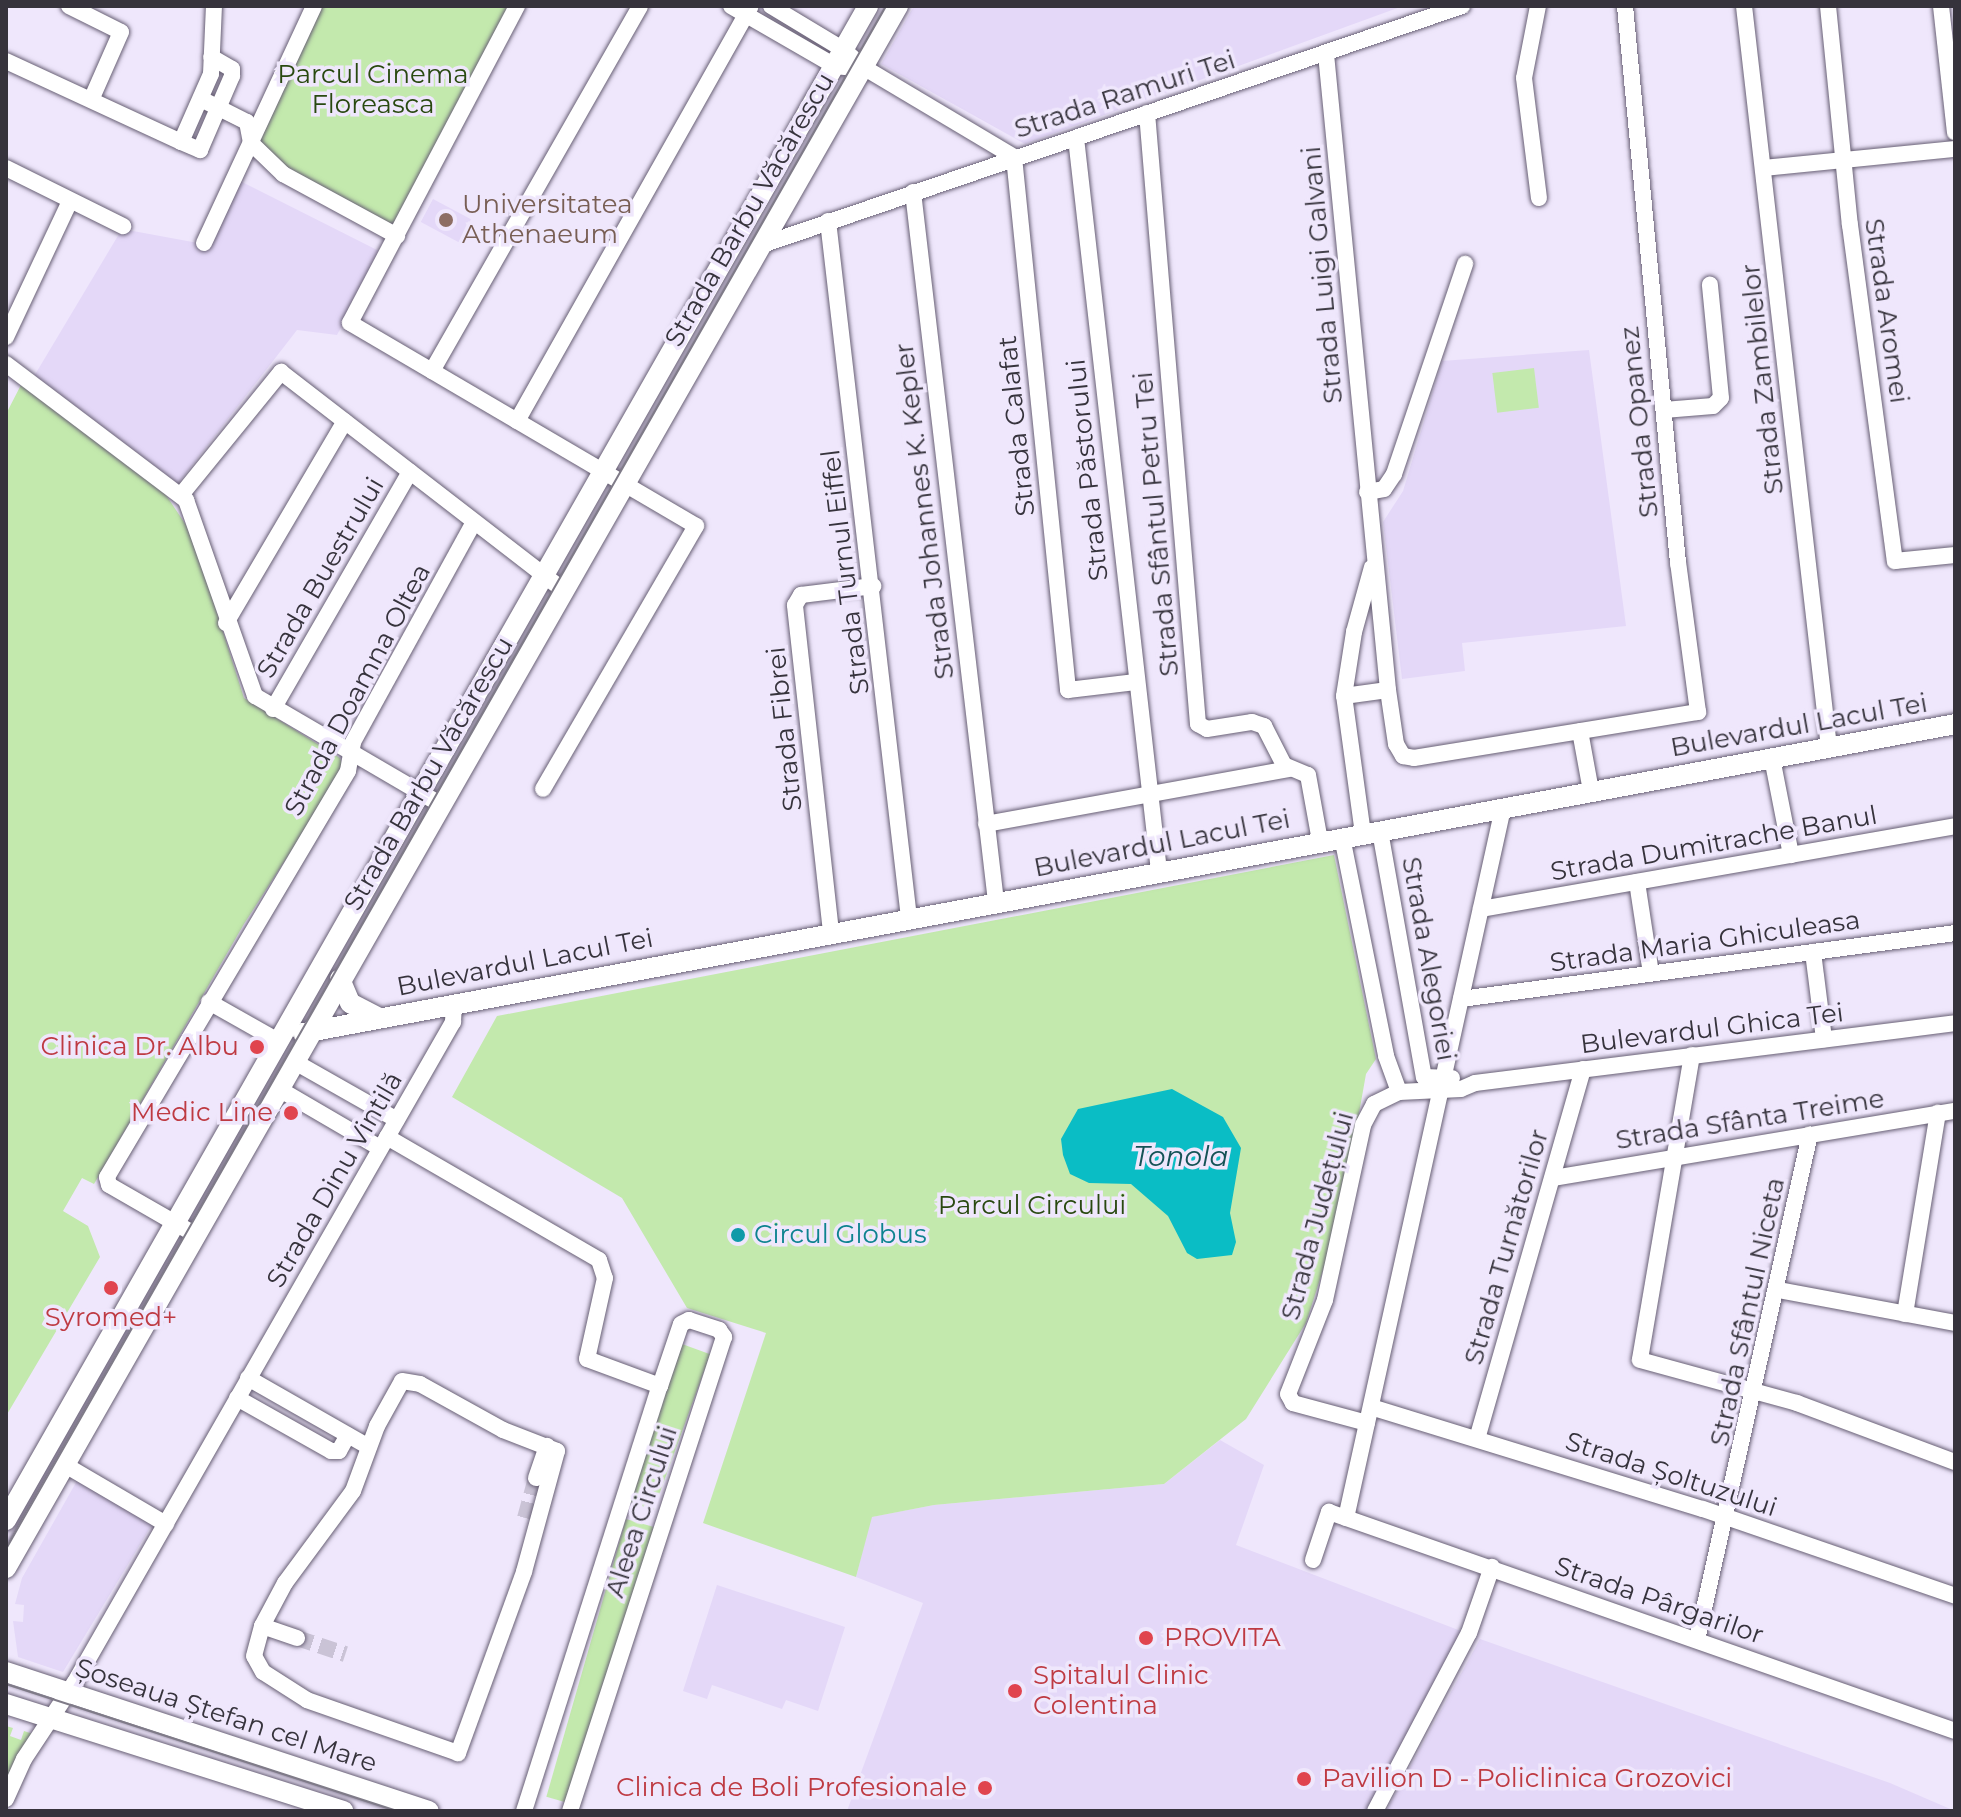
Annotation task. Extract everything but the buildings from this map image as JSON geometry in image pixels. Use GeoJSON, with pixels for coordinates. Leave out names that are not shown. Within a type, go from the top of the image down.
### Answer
{"type":"FeatureCollection","features":[{"type":"Feature","properties":{"kind":"main road","name":"Strada Barbu Văcărescu"},"geometry":{"type":"LineString","coordinates":[[6,1520],[546,578],[868,6]]}},
{"type":"Feature","properties":{"kind":"main road","name":"Strada Barbu Văcărescu"},"geometry":{"type":"LineString","coordinates":[[6,1568],[898,6]]}},
{"type":"Feature","properties":{"kind":"main road","name":"Bulevardul Lacul Tei"},"geometry":{"type":"LineString","coordinates":[[309,1034],[378,1017],[1955,724]]}},
{"type":"Feature","properties":{"kind":"main road"},"geometry":{"type":"LineString","coordinates":[[340,979],[350,1003],[378,1017]]}},
{"type":"Feature","properties":{"kind":"main road","name":"Bulevardul Lacul Tei"},"geometry":{"type":"LineString","coordinates":[[284,1034],[321,1012],[378,1017]]}},
{"type":"Feature","properties":{"kind":"main road"},"geometry":{"type":"LineString","coordinates":[[284,1034],[309,1034]]}},
{"type":"Feature","properties":{"kind":"main road","name":"Șoseaua Ștefan cel Mare"},"geometry":{"type":"LineString","coordinates":[[6,1672],[429,1811]]}},
{"type":"Feature","properties":{"kind":"main road","name":"Șoseaua Ștefan cel Mare"},"geometry":{"type":"LineString","coordinates":[[6,1704],[343,1811]]}},
{"type":"Feature","properties":{"kind":"street"},"geometry":{"type":"LineString","coordinates":[[69,6],[121,32],[91,100]]}},
{"type":"Feature","properties":{"kind":"street"},"geometry":{"type":"LineString","coordinates":[[181,142],[211,74],[214,6]]}},
{"type":"Feature","properties":{"kind":"street"},"geometry":{"type":"LineString","coordinates":[[204,243],[314,6]]}},
{"type":"Feature","properties":{"kind":"street"},"geometry":{"type":"LineString","coordinates":[[517,6],[350,323],[696,526],[543,789]]}},
{"type":"Feature","properties":{"kind":"street"},"geometry":{"type":"LineString","coordinates":[[432,371],[640,6]]}},
{"type":"Feature","properties":{"kind":"street"},"geometry":{"type":"LineString","coordinates":[[771,6],[839,58]]}},
{"type":"Feature","properties":{"kind":"street","name":"Strada Ramuri Tei"},"geometry":{"type":"LineString","coordinates":[[759,246],[1462,6]]}},
{"type":"Feature","properties":{"kind":"street"},"geometry":{"type":"LineString","coordinates":[[1538,6],[1524,78],[1539,198]]}},
{"type":"Feature","properties":{"kind":"street","name":"Strada Opanez"},"geometry":{"type":"LineString","coordinates":[[1388,690],[1396,744],[1403,756],[1698,712],[1664,410],[1625,6]]}},
{"type":"Feature","properties":{"kind":"street","name":"Strada Zambilelor"},"geometry":{"type":"LineString","coordinates":[[1744,6],[1829,747]]}},
{"type":"Feature","properties":{"kind":"street","name":"Strada Aromei"},"geometry":{"type":"LineString","coordinates":[[1828,6],[1843,161],[1895,561],[1955,555]]}},
{"type":"Feature","properties":{"kind":"street"},"geometry":{"type":"LineString","coordinates":[[1941,6],[1955,132]]}},
{"type":"Feature","properties":{"kind":"street"},"geometry":{"type":"LineString","coordinates":[[517,421],[743,9],[863,67],[980,133],[1014,157]]}},
{"type":"Feature","properties":{"kind":"street","name":"Strada Luigi Galvani"},"geometry":{"type":"LineString","coordinates":[[1326,54],[1388,690]]}},
{"type":"Feature","properties":{"kind":"street"},"geometry":{"type":"LineString","coordinates":[[6,61],[200,150],[232,69],[211,57]]}},
{"type":"Feature","properties":{"kind":"street"},"geometry":{"type":"LineString","coordinates":[[201,99],[247,122],[251,143],[300,186],[397,236]]}},
{"type":"Feature","properties":{"kind":"street","name":"Strada Sfântul Petru Tei"},"geometry":{"type":"LineString","coordinates":[[1147,113],[1198,724],[1207,729],[1259,723],[1290,769],[1308,775],[1320,841]]}},
{"type":"Feature","properties":{"kind":"street"},"geometry":{"type":"LineString","coordinates":[[968,174],[981,161],[980,133]]}},
{"type":"Feature","properties":{"kind":"street","name":"Strada Păstorului"},"geometry":{"type":"LineString","coordinates":[[1076,138],[1148,798],[1159,871]]}},
{"type":"Feature","properties":{"kind":"street"},"geometry":{"type":"LineString","coordinates":[[1764,168],[1955,149]]}},
{"type":"Feature","properties":{"kind":"street","name":"Strada Calafat"},"geometry":{"type":"LineString","coordinates":[[1014,157],[1068,690],[1136,682]]}},
{"type":"Feature","properties":{"kind":"street"},"geometry":{"type":"LineString","coordinates":[[6,168],[123,226]]}},
{"type":"Feature","properties":{"kind":"street","name":"Strada Johannes K. Kepler"},"geometry":{"type":"LineString","coordinates":[[913,192],[996,902]]}},
{"type":"Feature","properties":{"kind":"street"},"geometry":{"type":"LineString","coordinates":[[6,337],[70,201]]}},
{"type":"Feature","properties":{"kind":"street"},"geometry":{"type":"LineString","coordinates":[[776,217],[783,226],[804,229]]}},
{"type":"Feature","properties":{"kind":"street","name":"Strada Turnul Eiffel"},"geometry":{"type":"LineString","coordinates":[[828,221],[873,586],[909,918]]}},
{"type":"Feature","properties":{"kind":"street"},"geometry":{"type":"LineString","coordinates":[[1367,492],[1384,489],[1394,474],[1465,264]]}},
{"type":"Feature","properties":{"kind":"street"},"geometry":{"type":"LineString","coordinates":[[1664,410],[1713,406],[1721,398],[1710,285]]}},
{"type":"Feature","properties":{"kind":"street"},"geometry":{"type":"LineString","coordinates":[[6,364],[181,495],[194,515],[249,689],[273,709],[440,804]]}},
{"type":"Feature","properties":{"kind":"street"},"geometry":{"type":"LineString","coordinates":[[181,495],[281,372],[564,591]]}},
{"type":"Feature","properties":{"kind":"street"},"geometry":{"type":"LineString","coordinates":[[226,623],[345,421]]}},
{"type":"Feature","properties":{"kind":"street","name":"Strada Buestrului"},"geometry":{"type":"LineString","coordinates":[[273,709],[410,472]]}},
{"type":"Feature","properties":{"kind":"street","name":"Strada Doamna Oltea"},"geometry":{"type":"LineString","coordinates":[[177,1224],[109,1185],[107,1177],[348,771],[349,752],[474,522]]}},
{"type":"Feature","properties":{"kind":"street","name":"Strada Luigi Galvani"},"geometry":{"type":"LineString","coordinates":[[1362,834],[1344,696],[1354,632],[1374,562]]}},
{"type":"Feature","properties":{"kind":"street","name":"Strada Fibrei"},"geometry":{"type":"LineString","coordinates":[[831,932],[795,605],[801,595],[873,586]]}},
{"type":"Feature","properties":{"kind":"street"},"geometry":{"type":"LineString","coordinates":[[1344,696],[1388,690]]}},
{"type":"Feature","properties":{"kind":"street"},"geometry":{"type":"LineString","coordinates":[[1580,731],[1591,791]]}},
{"type":"Feature","properties":{"kind":"street"},"geometry":{"type":"LineString","coordinates":[[1772,758],[1791,855]]}},
{"type":"Feature","properties":{"kind":"street"},"geometry":{"type":"LineString","coordinates":[[986,824],[1148,798],[1290,769]]}},
{"type":"Feature","properties":{"kind":"street"},"geometry":{"type":"LineString","coordinates":[[1313,1560],[1329,1512],[1346,1518],[1503,808]]}},
{"type":"Feature","properties":{"kind":"street","name":"Strada Dumitrache Banul"},"geometry":{"type":"LineString","coordinates":[[1481,909],[1955,826]]}},
{"type":"Feature","properties":{"kind":"street"},"geometry":{"type":"LineString","coordinates":[[1362,834],[1397,1086]]}},
{"type":"Feature","properties":{"kind":"street","name":"Strada Alegoriei"},"geometry":{"type":"LineString","coordinates":[[1362,834],[1424,1077],[1442,1084]]}},
{"type":"Feature","properties":{"kind":"street"},"geometry":{"type":"LineString","coordinates":[[1637,882],[1651,973]]}},
{"type":"Feature","properties":{"kind":"street","name":"Strada Maria Ghiculeasa"},"geometry":{"type":"LineString","coordinates":[[1461,999],[1955,933]]}},
{"type":"Feature","properties":{"kind":"street"},"geometry":{"type":"LineString","coordinates":[[1813,952],[1824,1039]]}},
{"type":"Feature","properties":{"kind":"street"},"geometry":{"type":"LineString","coordinates":[[209,1002],[284,1034]]}},
{"type":"Feature","properties":{"kind":"street","name":"Strada Dinu Vintilă"},"geometry":{"type":"LineString","coordinates":[[6,1799],[24,1759],[69,1692],[453,1022],[454,1003]]}},
{"type":"Feature","properties":{"kind":"street","name":"Bulevardul Ghica Tei"},"geometry":{"type":"LineString","coordinates":[[1442,1084],[1475,1083],[1955,1023]]}},
{"type":"Feature","properties":{"kind":"street"},"geometry":{"type":"LineString","coordinates":[[1692,1055],[1676,1157],[1637,1355],[1756,1391],[1955,1462]]}},
{"type":"Feature","properties":{"kind":"street"},"geometry":{"type":"LineString","coordinates":[[295,1062],[397,1120]]}},
{"type":"Feature","properties":{"kind":"street","name":"Strada Turnătorilor"},"geometry":{"type":"LineString","coordinates":[[1477,1439],[1583,1069]]}},
{"type":"Feature","properties":{"kind":"street"},"geometry":{"type":"LineString","coordinates":[[1397,1086],[1424,1077]]}},
{"type":"Feature","properties":{"kind":"street"},"geometry":{"type":"LineString","coordinates":[[1397,1086],[1442,1084]]}},
{"type":"Feature","properties":{"kind":"street","name":"Strada Județului"},"geometry":{"type":"LineString","coordinates":[[1369,1415],[1293,1403],[1288,1394],[1325,1300],[1366,1116],[1374,1104],[1397,1086]]}},
{"type":"Feature","properties":{"kind":"street"},"geometry":{"type":"LineString","coordinates":[[279,1089],[384,1142]]}},
{"type":"Feature","properties":{"kind":"street","name":"Strada Sfânta Treime"},"geometry":{"type":"LineString","coordinates":[[1553,1178],[1955,1111]]}},
{"type":"Feature","properties":{"kind":"street"},"geometry":{"type":"LineString","coordinates":[[1905,1314],[1938,1113]]}},
{"type":"Feature","properties":{"kind":"street","name":"Strada Sfântul Niceta"},"geometry":{"type":"LineString","coordinates":[[1697,1640],[1779,1290],[1810,1134]]}},
{"type":"Feature","properties":{"kind":"street","name":"Aleea Circului"},"geometry":{"type":"LineString","coordinates":[[384,1142],[599,1260],[605,1278],[587,1359],[660,1386]]}},
{"type":"Feature","properties":{"kind":"street"},"geometry":{"type":"LineString","coordinates":[[177,1224],[196,1235]]}},
{"type":"Feature","properties":{"kind":"street"},"geometry":{"type":"LineString","coordinates":[[1779,1290],[1955,1323]]}},
{"type":"Feature","properties":{"kind":"street","name":"Aleea Circului"},"geometry":{"type":"LineString","coordinates":[[524,1811],[660,1386],[685,1321],[723,1333],[570,1811]]}},
{"type":"Feature","properties":{"kind":"street"},"geometry":{"type":"LineString","coordinates":[[248,1378],[369,1447]]}},
{"type":"Feature","properties":{"kind":"street"},"geometry":{"type":"LineString","coordinates":[[410,1381],[503,1430],[547,1446],[557,1451],[524,1572],[458,1753],[365,1722],[285,1687],[256,1662],[254,1647],[262,1626],[316,1535],[353,1491],[396,1387],[410,1381]]}},
{"type":"Feature","properties":{"kind":"street"},"geometry":{"type":"LineString","coordinates":[[237,1398],[331,1451],[339,1451],[348,1435]]}},
{"type":"Feature","properties":{"kind":"street","name":"Strada Șoltuzului"},"geometry":{"type":"LineString","coordinates":[[1369,1415],[1477,1439],[1727,1517],[1955,1596]]}},
{"type":"Feature","properties":{"kind":"street"},"geometry":{"type":"LineString","coordinates":[[536,1478],[547,1446]]}},
{"type":"Feature","properties":{"kind":"street"},"geometry":{"type":"LineString","coordinates":[[65,1465],[166,1524]]}},
{"type":"Feature","properties":{"kind":"street","name":"Strada Pârgarilor"},"geometry":{"type":"LineString","coordinates":[[1346,1518],[1955,1731]]}},
{"type":"Feature","properties":{"kind":"street"},"geometry":{"type":"LineString","coordinates":[[1375,1811],[1469,1633],[1492,1567]]}},
{"type":"Feature","properties":{"kind":"street"},"geometry":{"type":"LineString","coordinates":[[262,1626],[297,1638]]}},
{"type":"Feature","properties":{"kind":"shaded area"},"geometry":{"type":"Polygon","coordinates":[[[914,6],[1403,6],[1025,144],[881,64],[914,6]]]}},
{"type":"Feature","properties":{"kind":"shaded area"},"geometry":{"type":"Polygon","coordinates":[[[240,181],[381,252],[337,335],[297,330],[176,486],[33,378],[122,229],[209,245],[240,181]]]}},
{"type":"Feature","properties":{"kind":"shaded area","name":"Universitatea Athenaeum"},"geometry":{"type":"Polygon","coordinates":[[[433,199],[471,219],[459,242],[421,222],[433,199]]]}},
{"type":"Feature","properties":{"kind":"shaded area"},"geometry":{"type":"Polygon","coordinates":[[[1589,350],[1626,626],[1462,643],[1465,671],[1402,679],[1383,522],[1403,491],[1442,361],[1589,350]]]}},
{"type":"Feature","properties":{"kind":"shaded area"},"geometry":{"type":"Polygon","coordinates":[[[1220,1440],[1264,1465],[1236,1545],[1461,1631],[1366,1811],[847,1811],[923,1603],[856,1577],[871,1517],[934,1505],[1164,1484],[1220,1440]]]}},
{"type":"Feature","properties":{"kind":"shaded area"},"geometry":{"type":"Polygon","coordinates":[[[78,1479],[153,1523],[63,1672],[18,1657],[13,1621],[23,1622],[24,1605],[15,1604],[22,1578],[78,1479]]]}},
{"type":"Feature","properties":{"kind":"shaded area"},"geometry":{"type":"Polygon","coordinates":[[[717,1585],[845,1627],[818,1711],[786,1700],[782,1709],[712,1685],[707,1699],[683,1691],[717,1585]]]}},
{"type":"Feature","properties":{"kind":"shaded area"},"geometry":{"type":"Polygon","coordinates":[[[1480,1639],[1890,1783],[1955,1811],[1386,1811],[1480,1639]]]}},
{"type":"Feature","properties":{"kind":"green space","name":"Parcul Cinema Floreasca"},"geometry":{"type":"Polygon","coordinates":[[[322,6],[511,6],[394,227],[288,171],[257,142],[322,6]]]}},
{"type":"Feature","properties":{"kind":"green space"},"geometry":{"type":"Polygon","coordinates":[[[1534,368],[1539,408],[1497,413],[1492,373],[1534,368]]]}},
{"type":"Feature","properties":{"kind":"green space"},"geometry":{"type":"Polygon","coordinates":[[[23,381],[160,486],[192,534],[244,698],[340,758],[344,769],[244,924],[94,1184],[82,1178],[63,1211],[88,1226],[100,1257],[6,1416],[6,414],[23,381]]]}},
{"type":"Feature","properties":{"kind":"green space","name":"Parcul Circului"},"geometry":{"type":"Polygon","coordinates":[[[1334,855],[1376,1059],[1366,1074],[1341,1214],[1306,1323],[1246,1419],[1164,1484],[934,1505],[872,1517],[856,1577],[703,1523],[766,1333],[687,1308],[622,1198],[452,1097],[497,1016],[1334,855]]]}},
{"type":"Feature","properties":{"kind":"green space"},"geometry":{"type":"Polygon","coordinates":[[[682,1344],[710,1354],[653,1510],[625,1500],[682,1344]]]}},
{"type":"Feature","properties":{"kind":"green space"},"geometry":{"type":"Polygon","coordinates":[[[626,1519],[654,1527],[574,1805],[546,1797],[626,1519]]]}},
{"type":"Feature","properties":{"kind":"green space"},"geometry":{"type":"Polygon","coordinates":[[[6,1726],[13,1728],[10,1736],[21,1740],[24,1731],[33,1734],[6,1787],[6,1726]]]}},
{"type":"Feature","properties":{"kind":"water","name":"Tonola"},"geometry":{"type":"Polygon","coordinates":[[[1172,1089],[1223,1117],[1241,1148],[1230,1213],[1236,1242],[1232,1255],[1197,1259],[1187,1253],[1168,1216],[1131,1184],[1089,1183],[1070,1174],[1063,1155],[1061,1139],[1078,1109],[1172,1089]]]}},
{"type":"Feature","properties":{"kind":"tunnel"},"geometry":{"type":"LineString","coordinates":[[525,1518],[536,1478]]}},
{"type":"Feature","properties":{"kind":"tunnel"},"geometry":{"type":"LineString","coordinates":[[297,1638],[345,1654]]}},
{"type":"Feature","properties":{"kind":"tram line"},"geometry":{"type":"LineString","coordinates":[[6,1549],[886,6]]}},
{"type":"Feature","properties":{"kind":"tram line"},"geometry":{"type":"LineString","coordinates":[[6,1684],[398,1811]]}},
{"type":"Feature","properties":{"kind":"place","name":"Universitatea Athenaeum"},"geometry":{"type":"Point","coordinates":[446,220]}},
{"type":"Feature","properties":{"kind":"place","name":"Clinica Dr. Albu"},"geometry":{"type":"Point","coordinates":[257,1047]}},
{"type":"Feature","properties":{"kind":"place","name":"Medic Line"},"geometry":{"type":"Point","coordinates":[291,1113]}},
{"type":"Feature","properties":{"kind":"place","name":"Circul Globus"},"geometry":{"type":"Point","coordinates":[738,1235]}},
{"type":"Feature","properties":{"kind":"place","name":"Syromed+"},"geometry":{"type":"Point","coordinates":[111,1288]}},
{"type":"Feature","properties":{"kind":"place","name":"PROVITA"},"geometry":{"type":"Point","coordinates":[1146,1638]}},
{"type":"Feature","properties":{"kind":"place","name":"Spitalul Clinic Colentina"},"geometry":{"type":"Point","coordinates":[1015,1691]}},
{"type":"Feature","properties":{"kind":"place","name":"Pavilion D - Policlinica Grozovici"},"geometry":{"type":"Point","coordinates":[1304,1779]}},
{"type":"Feature","properties":{"kind":"place","name":"Clinica de Boli Profesionale"},"geometry":{"type":"Point","coordinates":[985,1788]}}]}
